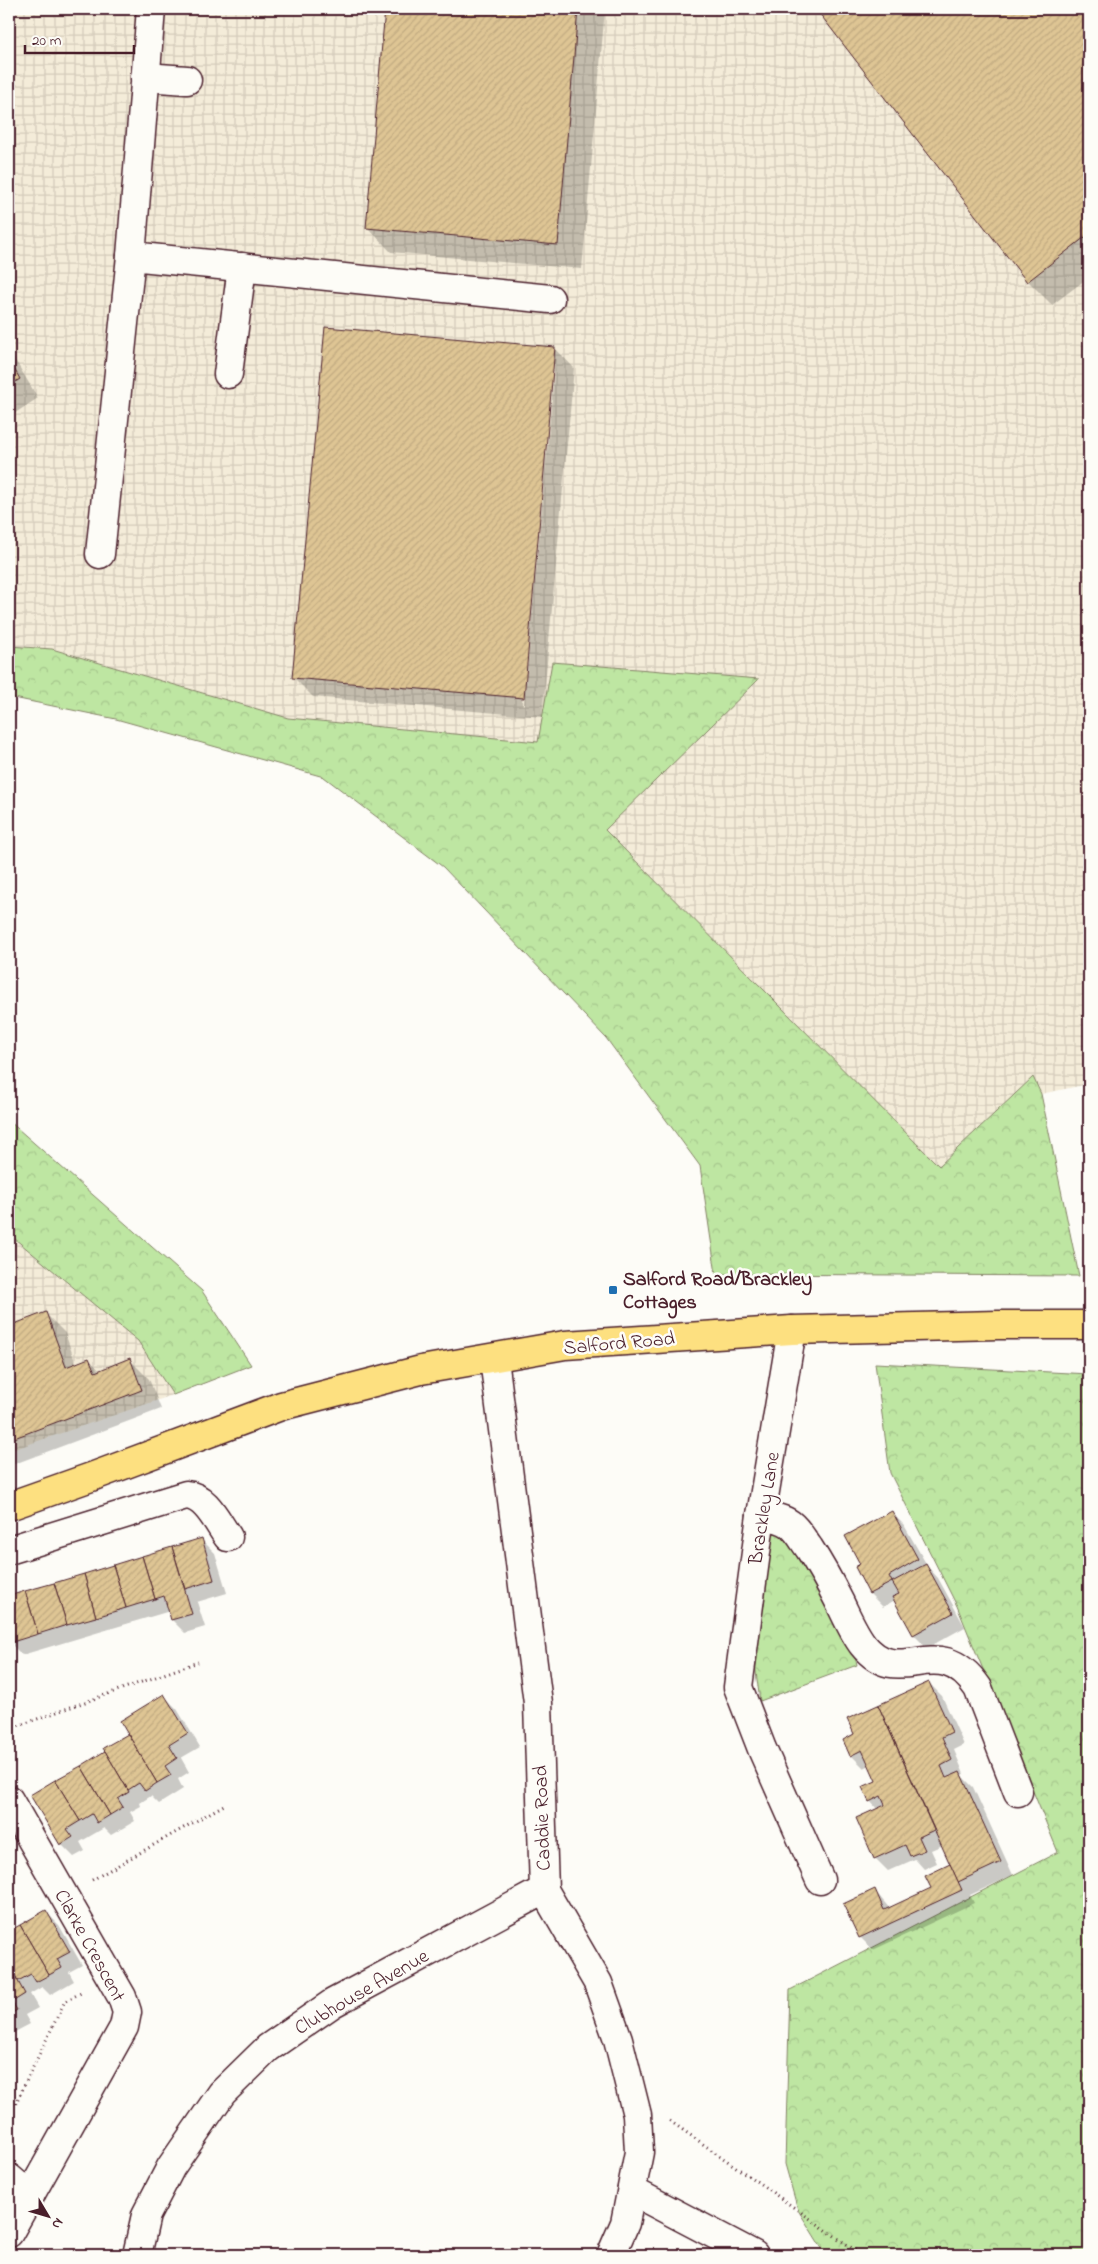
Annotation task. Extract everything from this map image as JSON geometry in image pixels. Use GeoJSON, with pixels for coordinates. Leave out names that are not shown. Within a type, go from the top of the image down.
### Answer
{"type":"FeatureCollection","features":[{"type":"Feature","properties":{"kind":"main road","name":"Salford Road"},"geometry":{"type":"LineString","coordinates":[[9,1506],[281,1406],[421,1370],[494,1359],[565,1345],[792,1330],[988,1325],[1089,1325]]}},
{"type":"Feature","properties":{"kind":"street"},"geometry":{"type":"LineString","coordinates":[[100,554],[131,256],[150,9]]}},
{"type":"Feature","properties":{"kind":"street"},"geometry":{"type":"LineString","coordinates":[[145,77],[187,80]]}},
{"type":"Feature","properties":{"kind":"street"},"geometry":{"type":"LineString","coordinates":[[131,256],[550,300]]}},
{"type":"Feature","properties":{"kind":"street"},"geometry":{"type":"LineString","coordinates":[[228,374],[242,267]]}},
{"type":"Feature","properties":{"kind":"street","name":"Brackley Lane"},"geometry":{"type":"LineString","coordinates":[[792,1330],[761,1515],[738,1687],[762,1749],[820,1880]]}},
{"type":"Feature","properties":{"kind":"street","name":"Caddie Road"},"geometry":{"type":"LineString","coordinates":[[494,1359],[538,1703],[544,1890],[598,1983],[618,2039],[637,2115],[639,2152],[632,2191],[625,2223],[611,2255]]}},
{"type":"Feature","properties":{"kind":"street"},"geometry":{"type":"LineString","coordinates":[[9,1550],[186,1495],[195,1495],[202,1501],[228,1537]]}},
{"type":"Feature","properties":{"kind":"street"},"geometry":{"type":"LineString","coordinates":[[761,1515],[782,1519],[800,1535],[823,1570],[852,1627],[863,1644],[874,1656],[887,1663],[899,1665],[919,1661],[950,1662],[961,1667],[970,1676],[978,1688],[1018,1792]]}},
{"type":"Feature","properties":{"kind":"street","name":"Clarke Crescent"},"geometry":{"type":"LineString","coordinates":[[9,1800],[110,1977],[127,2012],[124,2028],[9,2233]]}},
{"type":"Feature","properties":{"kind":"street","name":"Clubhouse Avenue"},"geometry":{"type":"LineString","coordinates":[[136,2255],[146,2215],[171,2167],[222,2093],[268,2048],[333,2003],[544,1890]]}},
{"type":"Feature","properties":{"kind":"street"},"geometry":{"type":"LineString","coordinates":[[9,2178],[30,2196]]}},
{"type":"Feature","properties":{"kind":"street"},"geometry":{"type":"LineString","coordinates":[[632,2191],[754,2255]]}},
{"type":"Feature","properties":{"kind":"path"},"geometry":{"type":"LineString","coordinates":[[9,1729],[198,1662]]}},
{"type":"Feature","properties":{"kind":"path"},"geometry":{"type":"LineString","coordinates":[[64,1896],[224,1805]]}},
{"type":"Feature","properties":{"kind":"path"},"geometry":{"type":"LineString","coordinates":[[9,2117],[65,2001],[110,1977]]}},
{"type":"Feature","properties":{"kind":"path"},"geometry":{"type":"LineString","coordinates":[[9,2097],[14,2106]]}},
{"type":"Feature","properties":{"kind":"path"},"geometry":{"type":"LineString","coordinates":[[637,2115],[656,2111],[862,2255]]}},
{"type":"Feature","properties":{"kind":"shaded area"},"geometry":{"type":"Polygon","coordinates":[[[9,9],[1089,9],[1089,1108],[1087,1108],[1084,1085],[1041,1094],[1033,1077],[939,1167],[605,830],[758,679],[538,742],[288,718],[52,649],[9,646],[9,9]]]}},
{"type":"Feature","properties":{"kind":"shaded area"},"geometry":{"type":"Polygon","coordinates":[[[9,1234],[138,1341],[173,1395],[9,1451],[9,1234]]]}},
{"type":"Feature","properties":{"kind":"green space"},"geometry":{"type":"Polygon","coordinates":[[[9,646],[52,649],[288,718],[538,742],[552,662],[759,679],[605,830],[939,1166],[1033,1077],[1041,1094],[1079,1276],[716,1274],[700,1166],[606,1038],[443,867],[324,777],[116,719],[9,697],[9,646]]]}},
{"type":"Feature","properties":{"kind":"green space"},"geometry":{"type":"Polygon","coordinates":[[[9,1121],[202,1291],[251,1365],[173,1395],[138,1341],[9,1234],[9,1121]]]}},
{"type":"Feature","properties":{"kind":"green space"},"geometry":{"type":"Polygon","coordinates":[[[875,1363],[1089,1374],[1089,2255],[826,2255],[798,2210],[785,2164],[790,1990],[1058,1852],[957,1606],[890,1473],[875,1363]]]}},
{"type":"Feature","properties":{"kind":"green space"},"geometry":{"type":"Polygon","coordinates":[[[774,1500],[832,1562],[857,1665],[760,1701],[752,1643],[774,1500]]]}},
{"type":"Feature","properties":{"kind":"building"},"geometry":{"type":"Polygon","coordinates":[[[385,9],[578,9],[558,245],[366,228],[385,9]]]}},
{"type":"Feature","properties":{"kind":"building"},"geometry":{"type":"Polygon","coordinates":[[[816,9],[1089,9],[1089,234],[1027,282],[816,9]]]}},
{"type":"Feature","properties":{"kind":"building"},"geometry":{"type":"Polygon","coordinates":[[[325,327],[555,347],[524,698],[292,678],[325,327]]]}},
{"type":"Feature","properties":{"kind":"building"},"geometry":{"type":"Polygon","coordinates":[[[9,360],[20,379],[9,386],[9,360]]]}},
{"type":"Feature","properties":{"kind":"building"},"geometry":{"type":"Polygon","coordinates":[[[46,1312],[66,1367],[89,1358],[95,1372],[130,1358],[142,1390],[9,1440],[9,1326],[46,1312]]]}},
{"type":"Feature","properties":{"kind":"building"},"geometry":{"type":"Polygon","coordinates":[[[892,1511],[918,1559],[889,1576],[892,1582],[869,1594],[855,1567],[860,1564],[845,1536],[892,1511]]]}},
{"type":"Feature","properties":{"kind":"building"},"geometry":{"type":"Polygon","coordinates":[[[202,1538],[214,1580],[185,1589],[172,1547],[202,1538]]]}},
{"type":"Feature","properties":{"kind":"building"},"geometry":{"type":"Polygon","coordinates":[[[172,1547],[192,1614],[171,1620],[164,1596],[155,1599],[142,1556],[172,1547]]]}},
{"type":"Feature","properties":{"kind":"building"},"geometry":{"type":"Polygon","coordinates":[[[142,1556],[155,1599],[126,1608],[113,1565],[142,1556]]]}},
{"type":"Feature","properties":{"kind":"building"},"geometry":{"type":"Polygon","coordinates":[[[926,1564],[953,1613],[913,1635],[892,1597],[899,1594],[892,1582],[926,1564]]]}},
{"type":"Feature","properties":{"kind":"building"},"geometry":{"type":"Polygon","coordinates":[[[113,1565],[126,1608],[96,1617],[84,1574],[113,1565]]]}},
{"type":"Feature","properties":{"kind":"building"},"geometry":{"type":"Polygon","coordinates":[[[84,1574],[96,1617],[67,1625],[54,1583],[84,1574]]]}},
{"type":"Feature","properties":{"kind":"building"},"geometry":{"type":"Polygon","coordinates":[[[54,1583],[67,1625],[38,1634],[25,1591],[54,1583]]]}},
{"type":"Feature","properties":{"kind":"building"},"geometry":{"type":"Polygon","coordinates":[[[25,1591],[38,1634],[9,1643],[9,1596],[25,1591]]]}},
{"type":"Feature","properties":{"kind":"building"},"geometry":{"type":"Polygon","coordinates":[[[929,1682],[952,1732],[942,1737],[952,1760],[941,1766],[946,1778],[960,1772],[1001,1862],[958,1882],[878,1705],[929,1682]]]}},
{"type":"Feature","properties":{"kind":"building"},"geometry":{"type":"Polygon","coordinates":[[[164,1694],[188,1733],[169,1745],[177,1758],[165,1766],[171,1775],[157,1783],[120,1721],[164,1694]]]}},
{"type":"Feature","properties":{"kind":"building"},"geometry":{"type":"Polygon","coordinates":[[[878,1705],[934,1830],[919,1837],[925,1850],[910,1856],[905,1845],[874,1859],[856,1818],[885,1805],[881,1796],[869,1802],[862,1787],[876,1781],[862,1750],[850,1756],[843,1740],[854,1734],[847,1719],[878,1705]]]}},
{"type":"Feature","properties":{"kind":"building"},"geometry":{"type":"Polygon","coordinates":[[[128,1734],[157,1783],[145,1791],[139,1783],[128,1790],[103,1748],[128,1734]]]}},
{"type":"Feature","properties":{"kind":"building"},"geometry":{"type":"Polygon","coordinates":[[[105,1751],[129,1792],[118,1799],[123,1807],[110,1815],[81,1766],[105,1751]]]}},
{"type":"Feature","properties":{"kind":"building"},"geometry":{"type":"Polygon","coordinates":[[[81,1766],[110,1815],[97,1823],[92,1814],[80,1821],[55,1780],[81,1766]]]}},
{"type":"Feature","properties":{"kind":"building"},"geometry":{"type":"Polygon","coordinates":[[[55,1780],[80,1821],[67,1829],[73,1837],[60,1845],[30,1795],[55,1780]]]}},
{"type":"Feature","properties":{"kind":"building"},"geometry":{"type":"Polygon","coordinates":[[[950,1864],[962,1890],[859,1938],[843,1904],[875,1889],[884,1910],[931,1888],[925,1876],[950,1864]]]}},
{"type":"Feature","properties":{"kind":"building"},"geometry":{"type":"Polygon","coordinates":[[[46,1910],[70,1952],[57,1959],[62,1968],[49,1975],[20,1925],[46,1910]]]}},
{"type":"Feature","properties":{"kind":"building"},"geometry":{"type":"Polygon","coordinates":[[[20,1925],[49,1975],[36,1982],[31,1974],[18,1981],[9,1965],[9,1931],[20,1925]]]}},
{"type":"Feature","properties":{"kind":"building"},"geometry":{"type":"Polygon","coordinates":[[[9,1965],[25,1994],[12,2002],[17,2010],[9,2015],[9,1965]]]}},
{"type":"Feature","properties":{"kind":"place","name":"Salford Road/Brackley Cottages"},"geometry":{"type":"Point","coordinates":[613,1290]}}]}
